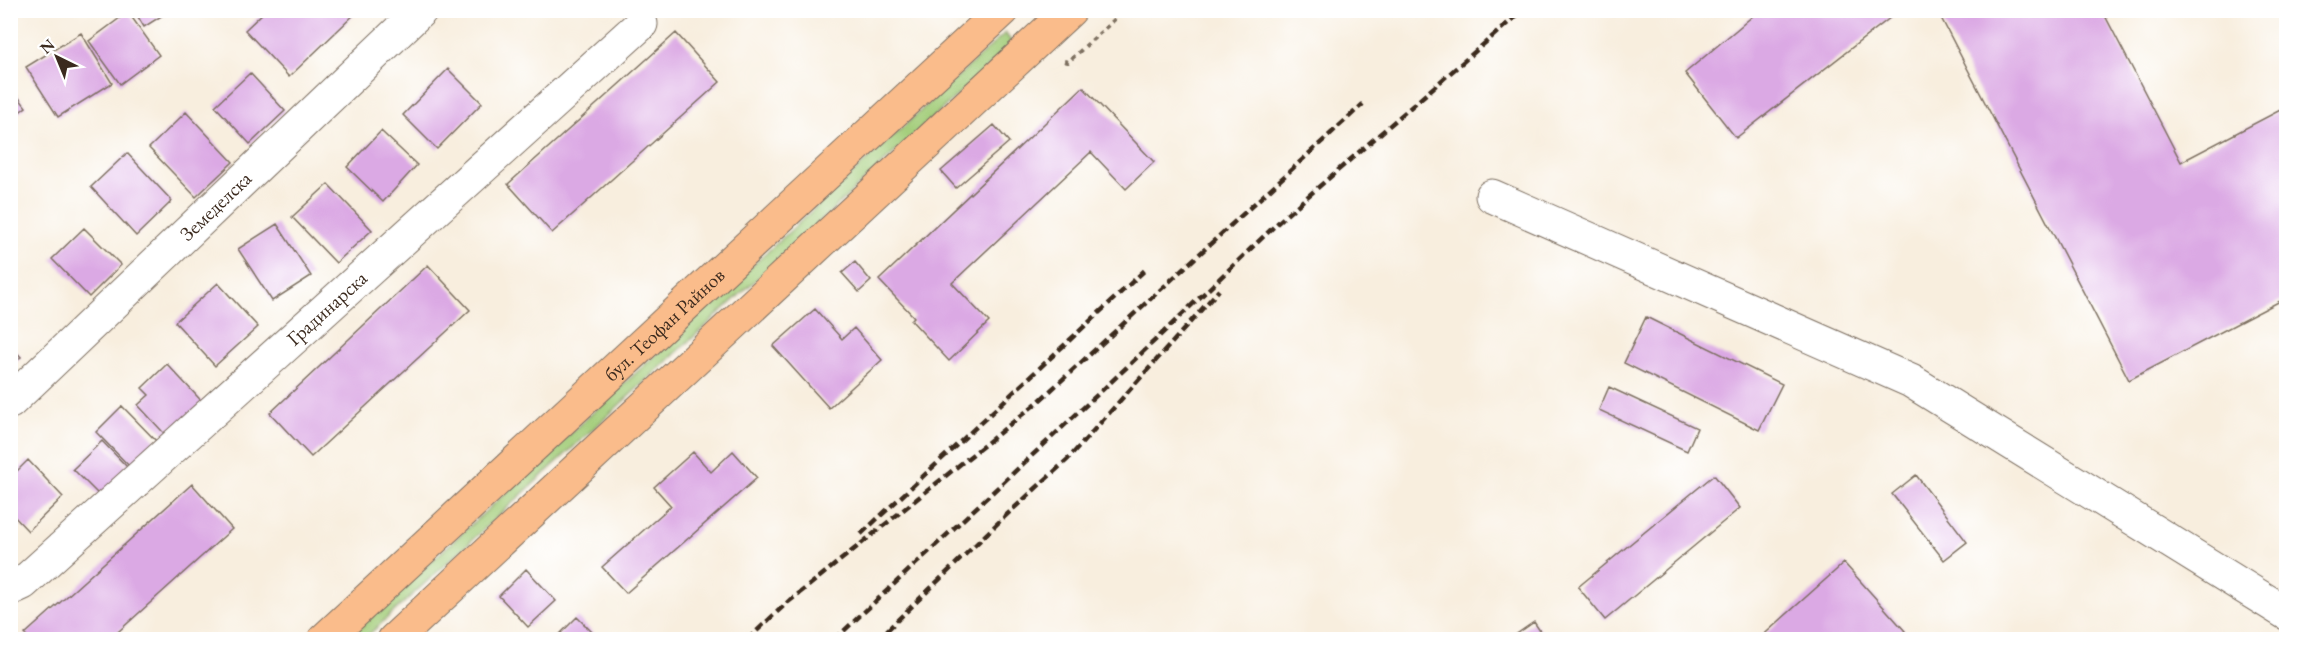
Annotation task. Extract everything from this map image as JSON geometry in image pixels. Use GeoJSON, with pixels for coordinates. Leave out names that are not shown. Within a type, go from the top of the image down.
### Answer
{"type":"FeatureCollection","features":[{"type":"Feature","properties":{"kind":"main road","name":"бул. Теофан Райнов"},"geometry":{"type":"LineString","coordinates":[[324,639],[1003,10]]}},
{"type":"Feature","properties":{"kind":"main road"},"geometry":{"type":"LineString","coordinates":[[394,639],[1058,14]]}},
{"type":"Feature","properties":{"kind":"street","name":"Земеделска"},"geometry":{"type":"LineString","coordinates":[[10,402],[421,10]]}},
{"type":"Feature","properties":{"kind":"street","name":"Градинарска"},"geometry":{"type":"LineString","coordinates":[[10,590],[23,583],[641,24]]}},
{"type":"Feature","properties":{"kind":"street"},"geometry":{"type":"LineString","coordinates":[[1492,196],[1911,381],[2286,613]]}},
{"type":"Feature","properties":{"kind":"path"},"geometry":{"type":"LineString","coordinates":[[1068,62],[1125,10]]}},
{"type":"Feature","properties":{"kind":"green space"},"geometry":{"type":"Polygon","coordinates":[[[1005,33],[1013,44],[364,639],[346,640],[1005,33]]]}},
{"type":"Feature","properties":{"kind":"building"},"geometry":{"type":"Polygon","coordinates":[[[134,10],[171,10],[144,27],[134,10]]]}},
{"type":"Feature","properties":{"kind":"building"},"geometry":{"type":"Polygon","coordinates":[[[266,10],[359,10],[289,77],[245,30],[266,10]]]}},
{"type":"Feature","properties":{"kind":"building"},"geometry":{"type":"Polygon","coordinates":[[[1760,10],[1900,10],[1736,138],[1685,73],[1760,10]]]}},
{"type":"Feature","properties":{"kind":"building"},"geometry":{"type":"Polygon","coordinates":[[[1937,10],[2102,10],[2181,162],[2286,107],[2286,298],[2129,380],[1937,10]]]}},
{"type":"Feature","properties":{"kind":"building"},"geometry":{"type":"Polygon","coordinates":[[[128,12],[159,55],[120,84],[89,41],[128,12]]]}},
{"type":"Feature","properties":{"kind":"building"},"geometry":{"type":"Polygon","coordinates":[[[81,33],[112,83],[58,117],[26,67],[81,33]]]}},
{"type":"Feature","properties":{"kind":"building"},"geometry":{"type":"Polygon","coordinates":[[[676,33],[720,82],[552,233],[508,184],[676,33]]]}},
{"type":"Feature","properties":{"kind":"building"},"geometry":{"type":"Polygon","coordinates":[[[448,69],[482,103],[437,149],[403,115],[448,69]]]}},
{"type":"Feature","properties":{"kind":"building"},"geometry":{"type":"Polygon","coordinates":[[[250,73],[285,111],[250,144],[215,106],[250,73]]]}},
{"type":"Feature","properties":{"kind":"building"},"geometry":{"type":"Polygon","coordinates":[[[10,86],[26,107],[10,119],[10,86]]]}},
{"type":"Feature","properties":{"kind":"building"},"geometry":{"type":"Polygon","coordinates":[[[1083,87],[1154,162],[1126,189],[1091,152],[952,283],[989,322],[949,361],[911,320],[914,317],[879,280],[1083,87]]]}},
{"type":"Feature","properties":{"kind":"building"},"geometry":{"type":"Polygon","coordinates":[[[186,112],[233,162],[196,197],[149,148],[186,112]]]}},
{"type":"Feature","properties":{"kind":"building"},"geometry":{"type":"Polygon","coordinates":[[[994,125],[1009,142],[956,188],[941,171],[994,125]]]}},
{"type":"Feature","properties":{"kind":"building"},"geometry":{"type":"Polygon","coordinates":[[[381,131],[417,165],[383,202],[347,167],[381,131]]]}},
{"type":"Feature","properties":{"kind":"building"},"geometry":{"type":"Polygon","coordinates":[[[127,153],[172,201],[136,236],[91,187],[127,153]]]}},
{"type":"Feature","properties":{"kind":"building"},"geometry":{"type":"Polygon","coordinates":[[[328,184],[372,230],[336,263],[292,217],[328,184]]]}},
{"type":"Feature","properties":{"kind":"building"},"geometry":{"type":"Polygon","coordinates":[[[277,224],[311,276],[272,301],[238,249],[277,224]]]}},
{"type":"Feature","properties":{"kind":"building"},"geometry":{"type":"Polygon","coordinates":[[[84,228],[121,265],[89,297],[52,259],[84,228]]]}},
{"type":"Feature","properties":{"kind":"building"},"geometry":{"type":"Polygon","coordinates":[[[855,262],[871,281],[859,292],[842,273],[855,262]]]}},
{"type":"Feature","properties":{"kind":"building"},"geometry":{"type":"Polygon","coordinates":[[[428,265],[470,310],[311,457],[270,413],[428,265]]]}},
{"type":"Feature","properties":{"kind":"building"},"geometry":{"type":"Polygon","coordinates":[[[218,283],[258,327],[215,366],[175,322],[218,283]]]}},
{"type":"Feature","properties":{"kind":"building"},"geometry":{"type":"Polygon","coordinates":[[[815,309],[842,339],[854,328],[882,360],[829,408],[773,346],[815,309]]]}},
{"type":"Feature","properties":{"kind":"building"},"geometry":{"type":"Polygon","coordinates":[[[1646,317],[1782,384],[1759,430],[1624,363],[1646,317]]]}},
{"type":"Feature","properties":{"kind":"building"},"geometry":{"type":"Polygon","coordinates":[[[10,345],[21,357],[10,367],[10,345]]]}},
{"type":"Feature","properties":{"kind":"building"},"geometry":{"type":"Polygon","coordinates":[[[167,364],[209,409],[173,443],[138,405],[149,395],[142,388],[167,364]]]}},
{"type":"Feature","properties":{"kind":"building"},"geometry":{"type":"Polygon","coordinates":[[[1609,387],[1697,428],[1687,451],[1599,410],[1609,387]]]}},
{"type":"Feature","properties":{"kind":"building"},"geometry":{"type":"Polygon","coordinates":[[[122,406],[161,446],[135,472],[96,432],[122,406]]]}},
{"type":"Feature","properties":{"kind":"building"},"geometry":{"type":"Polygon","coordinates":[[[102,441],[129,469],[101,497],[73,469],[102,441]]]}},
{"type":"Feature","properties":{"kind":"building"},"geometry":{"type":"Polygon","coordinates":[[[733,451],[757,478],[626,593],[602,567],[671,506],[654,487],[693,452],[711,472],[733,451]]]}},
{"type":"Feature","properties":{"kind":"building"},"geometry":{"type":"Polygon","coordinates":[[[28,460],[63,497],[28,531],[10,512],[10,478],[28,460]]]}},
{"type":"Feature","properties":{"kind":"building"},"geometry":{"type":"Polygon","coordinates":[[[1714,475],[1740,508],[1605,620],[1578,587],[1714,475]]]}},
{"type":"Feature","properties":{"kind":"building"},"geometry":{"type":"Polygon","coordinates":[[[1916,475],[1967,542],[1944,560],[1892,494],[1916,475]]]}},
{"type":"Feature","properties":{"kind":"building"},"geometry":{"type":"Polygon","coordinates":[[[192,484],[232,529],[109,640],[30,640],[25,634],[192,484]]]}},
{"type":"Feature","properties":{"kind":"building"},"geometry":{"type":"Polygon","coordinates":[[[1844,563],[1905,631],[1895,640],[1758,640],[1844,563]]]}},
{"type":"Feature","properties":{"kind":"building"},"geometry":{"type":"Polygon","coordinates":[[[526,569],[556,601],[528,627],[499,596],[526,569]]]}},
{"type":"Feature","properties":{"kind":"building"},"geometry":{"type":"Polygon","coordinates":[[[577,617],[600,640],[554,640],[577,617]]]}},
{"type":"Feature","properties":{"kind":"building"},"geometry":{"type":"Polygon","coordinates":[[[1534,622],[1546,640],[1508,640],[1534,622]]]}},
{"type":"Feature","properties":{"kind":"railway"},"geometry":{"type":"LineString","coordinates":[[834,640],[1284,217],[1523,10]]}},
{"type":"Feature","properties":{"kind":"railway"},"geometry":{"type":"LineString","coordinates":[[787,603],[1038,402],[1363,104]]}},
{"type":"Feature","properties":{"kind":"railway"},"geometry":{"type":"LineString","coordinates":[[861,534],[1145,270]]}},
{"type":"Feature","properties":{"kind":"railway"},"geometry":{"type":"LineString","coordinates":[[877,640],[1001,520],[1068,459],[1219,290]]}},
{"type":"Feature","properties":{"kind":"railway"},"geometry":{"type":"LineString","coordinates":[[747,640],[791,599]]}}]}
